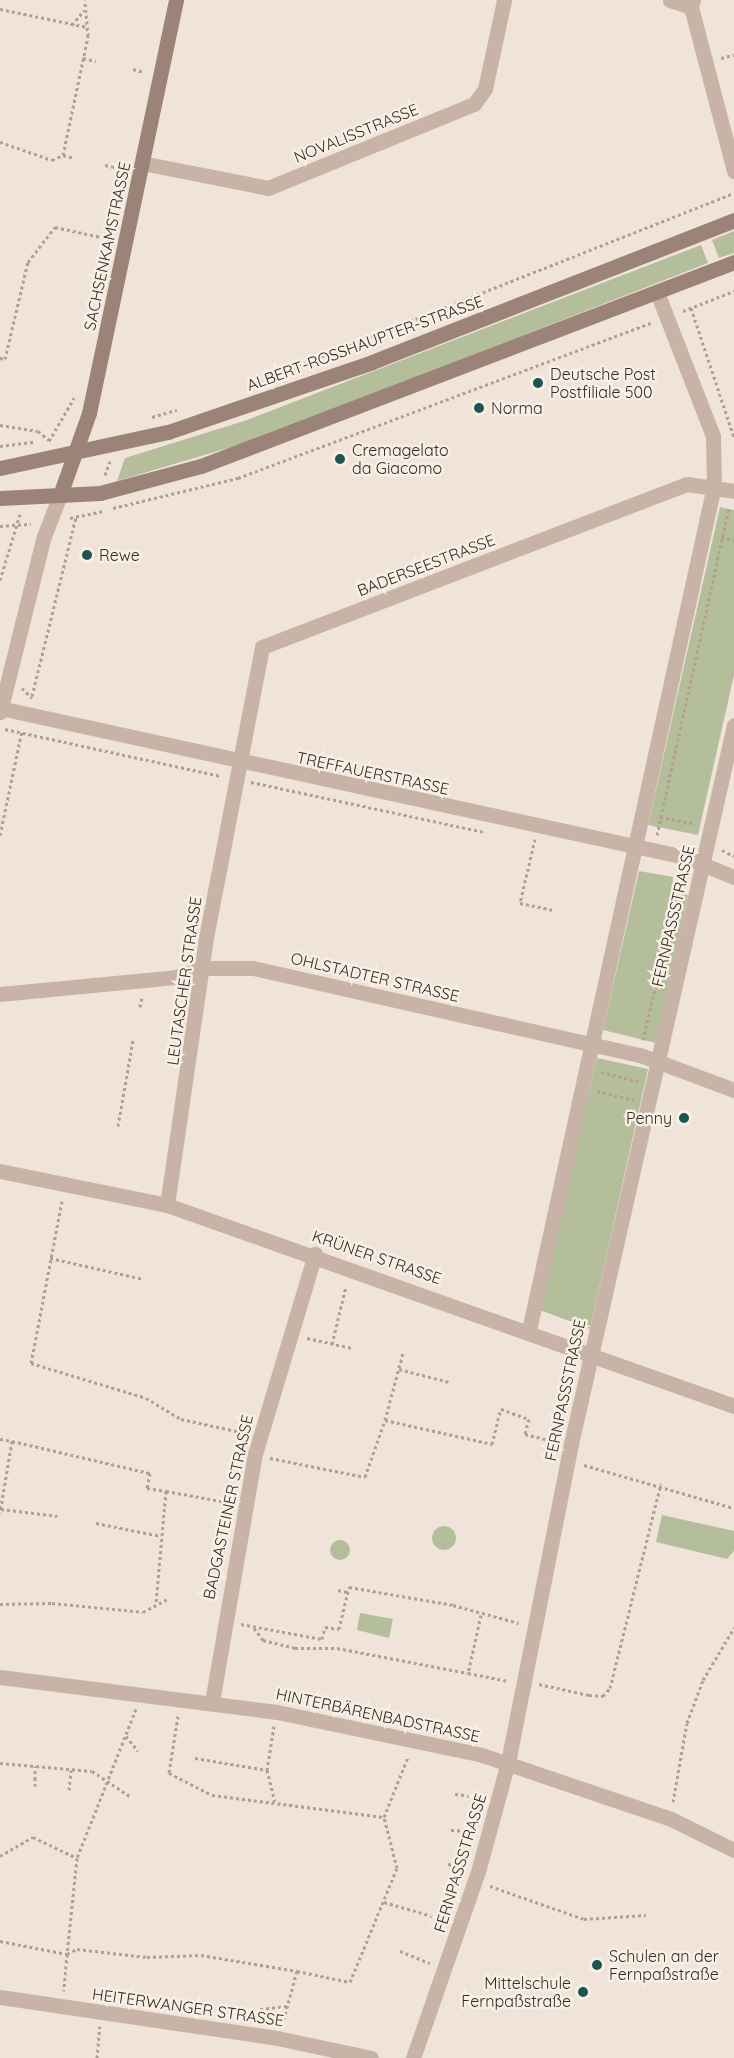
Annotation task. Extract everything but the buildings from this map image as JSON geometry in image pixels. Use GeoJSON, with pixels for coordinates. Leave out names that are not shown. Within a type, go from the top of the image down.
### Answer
{"type":"FeatureCollection","features":[{"type":"Feature","properties":{"kind":"main road","name":"SACHSENKAMSTRASSE"},"geometry":{"type":"LineString","coordinates":[[60,495],[78,456],[127,242],[176,0]]}},
{"type":"Feature","properties":{"kind":"main road","name":"ALBERT-ROSSHAUPTER-STRASSE"},"geometry":{"type":"LineString","coordinates":[[0,468],[78,456],[372,362],[734,220]]}},
{"type":"Feature","properties":{"kind":"main road"},"geometry":{"type":"LineString","coordinates":[[0,498],[99,493],[148,483],[291,435],[734,262]]}},
{"type":"Feature","properties":{"kind":"street","name":"NOVALISSTRASSE"},"geometry":{"type":"LineString","coordinates":[[142,163],[268,188],[474,104],[485,89],[504,0]]}},
{"type":"Feature","properties":{"kind":"street"},"geometry":{"type":"LineString","coordinates":[[670,0],[692,4],[734,171]]}},
{"type":"Feature","properties":{"kind":"street"},"geometry":{"type":"LineString","coordinates":[[529,1330],[584,1068],[714,486],[713,436],[657,292]]}},
{"type":"Feature","properties":{"kind":"street","name":"BADERSEESTRASSE"},"geometry":{"type":"LineString","coordinates":[[239,763],[262,647],[687,484],[714,486]]}},
{"type":"Feature","properties":{"kind":"street"},"geometry":{"type":"LineString","coordinates":[[714,486],[734,491]]}},
{"type":"Feature","properties":{"kind":"street"},"geometry":{"type":"LineString","coordinates":[[1,710],[49,523],[60,495]]}},
{"type":"Feature","properties":{"kind":"street","name":"TREFFAUERSTRASSE"},"geometry":{"type":"LineString","coordinates":[[1,710],[239,763],[634,846],[704,864],[734,877]]}},
{"type":"Feature","properties":{"kind":"street","name":"FERNPASSSTRASSE"},"geometry":{"type":"LineString","coordinates":[[413,2058],[461,1924],[508,1762],[567,1461],[734,725]]}},
{"type":"Feature","properties":{"kind":"street","name":"LEUTASCHER STRASSE"},"geometry":{"type":"LineString","coordinates":[[167,1205],[239,763]]}},
{"type":"Feature","properties":{"kind":"street","name":"OHLSTADTER STRASSE"},"geometry":{"type":"LineString","coordinates":[[0,994],[175,978],[204,968],[253,968],[640,1055],[734,1090]]}},
{"type":"Feature","properties":{"kind":"street","name":"KRÜNER STRASSE"},"geometry":{"type":"LineString","coordinates":[[1,1174],[65,1184],[167,1205],[315,1254],[734,1406]]}},
{"type":"Feature","properties":{"kind":"street","name":"BADGASTEINER STRASSE"},"geometry":{"type":"LineString","coordinates":[[212,1702],[224,1621],[259,1436],[288,1334],[315,1254]]}},
{"type":"Feature","properties":{"kind":"street","name":"HINTERBÄRENBADSTRASSE"},"geometry":{"type":"LineString","coordinates":[[0,1677],[181,1697],[277,1712],[415,1740],[508,1762],[671,1819],[734,1850]]}},
{"type":"Feature","properties":{"kind":"street","name":"HEITERWANGER STRASSE"},"geometry":{"type":"LineString","coordinates":[[0,1997],[277,2038],[370,2058]]}},
{"type":"Feature","properties":{"kind":"path"},"geometry":{"type":"LineString","coordinates":[[63,155],[84,58],[87,27],[85,0]]}},
{"type":"Feature","properties":{"kind":"path"},"geometry":{"type":"LineString","coordinates":[[0,9],[87,27]]}},
{"type":"Feature","properties":{"kind":"path"},"geometry":{"type":"LineString","coordinates":[[71,25],[84,10]]}},
{"type":"Feature","properties":{"kind":"path"},"geometry":{"type":"LineString","coordinates":[[84,58],[96,61]]}},
{"type":"Feature","properties":{"kind":"path"},"geometry":{"type":"LineString","coordinates":[[0,142],[52,160],[63,155],[74,158]]}},
{"type":"Feature","properties":{"kind":"path","name":"ALBERT-ROSSHAUPTER-STRASSE"},"geometry":{"type":"LineString","coordinates":[[247,386],[734,193]]}},
{"type":"Feature","properties":{"kind":"path"},"geometry":{"type":"LineString","coordinates":[[0,358],[5,359],[28,262],[55,227],[127,242]]}},
{"type":"Feature","properties":{"kind":"path"},"geometry":{"type":"LineString","coordinates":[[0,526],[49,523],[238,478],[734,291]]}},
{"type":"Feature","properties":{"kind":"path"},"geometry":{"type":"LineString","coordinates":[[691,308],[734,437]]}},
{"type":"Feature","properties":{"kind":"path"},"geometry":{"type":"LineString","coordinates":[[147,418],[180,409]]}},
{"type":"Feature","properties":{"kind":"path"},"geometry":{"type":"LineString","coordinates":[[0,425],[38,431],[49,440],[0,446]]}},
{"type":"Feature","properties":{"kind":"path"},"geometry":{"type":"LineString","coordinates":[[92,514],[115,445]]}},
{"type":"Feature","properties":{"kind":"path"},"geometry":{"type":"LineString","coordinates":[[661,818],[734,491]]}},
{"type":"Feature","properties":{"kind":"path"},"geometry":{"type":"LineString","coordinates":[[32,697],[76,517]]}},
{"type":"Feature","properties":{"kind":"path"},"geometry":{"type":"LineString","coordinates":[[0,728],[488,833]]}},
{"type":"Feature","properties":{"kind":"path"},"geometry":{"type":"LineString","coordinates":[[0,835],[22,732]]}},
{"type":"Feature","properties":{"kind":"path"},"geometry":{"type":"LineString","coordinates":[[642,814],[711,828]]}},
{"type":"Feature","properties":{"kind":"path"},"geometry":{"type":"LineString","coordinates":[[538,826],[520,903],[553,910]]}},
{"type":"Feature","properties":{"kind":"path"},"geometry":{"type":"LineString","coordinates":[[1,829],[6,830]]}},
{"type":"Feature","properties":{"kind":"path"},"geometry":{"type":"LineString","coordinates":[[522,840],[545,845]]}},
{"type":"Feature","properties":{"kind":"path"},"geometry":{"type":"LineString","coordinates":[[640,1055],[663,955]]}},
{"type":"Feature","properties":{"kind":"path"},"geometry":{"type":"LineString","coordinates":[[118,1126],[133,1040]]}},
{"type":"Feature","properties":{"kind":"path"},"geometry":{"type":"LineString","coordinates":[[584,1068],[652,1084]]}},
{"type":"Feature","properties":{"kind":"path"},"geometry":{"type":"LineString","coordinates":[[580,1087],[648,1103]]}},
{"type":"Feature","properties":{"kind":"path"},"geometry":{"type":"LineString","coordinates":[[65,1184],[31,1363],[146,1398],[182,1419],[259,1436]]}},
{"type":"Feature","properties":{"kind":"path"},"geometry":{"type":"LineString","coordinates":[[50,1258],[143,1279]]}},
{"type":"Feature","properties":{"kind":"path"},"geometry":{"type":"LineString","coordinates":[[332,1344],[351,1267]]}},
{"type":"Feature","properties":{"kind":"path"},"geometry":{"type":"LineString","coordinates":[[288,1334],[352,1348]]}},
{"type":"Feature","properties":{"kind":"path"},"geometry":{"type":"LineString","coordinates":[[255,1454],[365,1477],[385,1420],[403,1353]]}},
{"type":"Feature","properties":{"kind":"path"},"geometry":{"type":"LineString","coordinates":[[399,1369],[449,1382]]}},
{"type":"Feature","properties":{"kind":"path"},"geometry":{"type":"LineString","coordinates":[[385,1420],[492,1444],[501,1409],[529,1419],[525,1434],[571,1444]]}},
{"type":"Feature","properties":{"kind":"path"},"geometry":{"type":"LineString","coordinates":[[0,1439],[150,1473],[147,1488],[245,1505]]}},
{"type":"Feature","properties":{"kind":"path"},"geometry":{"type":"LineString","coordinates":[[12,1441],[0,1511],[58,1516]]}},
{"type":"Feature","properties":{"kind":"path"},"geometry":{"type":"LineString","coordinates":[[567,1461],[661,1483],[734,1509]]}},
{"type":"Feature","properties":{"kind":"path"},"geometry":{"type":"LineString","coordinates":[[253,1627],[263,1640],[295,1648],[325,1652],[338,1648],[603,1696],[610,1688],[661,1483]]}},
{"type":"Feature","properties":{"kind":"path"},"geometry":{"type":"LineString","coordinates":[[156,1603],[166,1491]]}},
{"type":"Feature","properties":{"kind":"path"},"geometry":{"type":"LineString","coordinates":[[96,1523],[161,1536]]}},
{"type":"Feature","properties":{"kind":"path"},"geometry":{"type":"LineString","coordinates":[[224,1621],[322,1639],[325,1627],[339,1629],[349,1587],[442,1603],[481,1615],[535,1626]]}},
{"type":"Feature","properties":{"kind":"path"},"geometry":{"type":"LineString","coordinates":[[338,1590],[347,1592]]}},
{"type":"Feature","properties":{"kind":"path"},"geometry":{"type":"LineString","coordinates":[[0,1604],[52,1603],[142,1612],[167,1599]]}},
{"type":"Feature","properties":{"kind":"path"},"geometry":{"type":"LineString","coordinates":[[468,1673],[481,1615]]}},
{"type":"Feature","properties":{"kind":"path"},"geometry":{"type":"LineString","coordinates":[[671,1819],[687,1723],[703,1680],[734,1628]]}},
{"type":"Feature","properties":{"kind":"path"},"geometry":{"type":"LineString","coordinates":[[63,2008],[77,1858],[142,1692]]}},
{"type":"Feature","properties":{"kind":"path"},"geometry":{"type":"LineString","coordinates":[[181,1697],[169,1773],[213,1795],[276,1801],[384,1817]]}},
{"type":"Feature","properties":{"kind":"path"},"geometry":{"type":"LineString","coordinates":[[276,1801],[267,1770],[277,1712]]}},
{"type":"Feature","properties":{"kind":"path"},"geometry":{"type":"LineString","coordinates":[[126,1736],[138,1751]]}},
{"type":"Feature","properties":{"kind":"path"},"geometry":{"type":"LineString","coordinates":[[0,1941],[67,1954],[77,1949],[147,1957],[210,1956],[350,1982],[397,1868],[384,1817],[415,1740]]}},
{"type":"Feature","properties":{"kind":"path"},"geometry":{"type":"LineString","coordinates":[[195,1758],[267,1770]]}},
{"type":"Feature","properties":{"kind":"path"},"geometry":{"type":"LineString","coordinates":[[0,1763],[92,1771],[131,1797]]}},
{"type":"Feature","properties":{"kind":"path"},"geometry":{"type":"LineString","coordinates":[[35,1766],[35,1786]]}},
{"type":"Feature","properties":{"kind":"path"},"geometry":{"type":"LineString","coordinates":[[69,1790],[71,1770]]}},
{"type":"Feature","properties":{"kind":"path"},"geometry":{"type":"LineString","coordinates":[[455,1794],[498,1799]]}},
{"type":"Feature","properties":{"kind":"path"},"geometry":{"type":"LineString","coordinates":[[0,1856],[33,1837],[77,1858]]}},
{"type":"Feature","properties":{"kind":"path"},"geometry":{"type":"LineString","coordinates":[[485,1885],[584,1919],[646,1915]]}},
{"type":"Feature","properties":{"kind":"path"},"geometry":{"type":"LineString","coordinates":[[384,1902],[461,1924]]}},
{"type":"Feature","properties":{"kind":"path"},"geometry":{"type":"LineString","coordinates":[[400,1951],[446,1969]]}},
{"type":"Feature","properties":{"kind":"path"},"geometry":{"type":"LineString","coordinates":[[277,2038],[297,1971]]}},
{"type":"Feature","properties":{"kind":"path"},"geometry":{"type":"LineString","coordinates":[[260,2009],[288,2006]]}},
{"type":"Feature","properties":{"kind":"path"},"geometry":{"type":"LineString","coordinates":[[97,2058],[102,2013]]}},
{"type":"Feature","properties":{"kind":"green space"},"geometry":{"type":"Polygon","coordinates":[[[734,231],[734,253],[719,258],[712,240],[734,231]]]}},
{"type":"Feature","properties":{"kind":"green space"},"geometry":{"type":"Polygon","coordinates":[[[701,245],[708,263],[255,440],[117,481],[125,458],[244,421],[701,245]]]}},
{"type":"Feature","properties":{"kind":"green space"},"geometry":{"type":"Polygon","coordinates":[[[720,507],[734,510],[734,675],[698,835],[648,825],[720,507]]]}},
{"type":"Feature","properties":{"kind":"green space"},"geometry":{"type":"Polygon","coordinates":[[[639,871],[673,877],[672,891],[688,895],[656,1043],[603,1030],[639,871]]]}},
{"type":"Feature","properties":{"kind":"green space"},"geometry":{"type":"Polygon","coordinates":[[[597,1058],[648,1069],[590,1329],[540,1310],[597,1058]]]}},
{"type":"Feature","properties":{"kind":"green space"},"geometry":{"type":"Polygon","coordinates":[[[662,1515],[734,1531],[734,1551],[727,1559],[656,1542],[662,1515]]]}},
{"type":"Feature","properties":{"kind":"green space"},"geometry":{"type":"Polygon","coordinates":[[[444,1526],[453,1529],[456,1538],[453,1547],[444,1550],[435,1547],[432,1538],[435,1529],[444,1526]]]}},
{"type":"Feature","properties":{"kind":"green space"},"geometry":{"type":"Polygon","coordinates":[[[340,1540],[347,1543],[350,1550],[347,1557],[340,1560],[333,1557],[330,1550],[333,1543],[340,1540]]]}},
{"type":"Feature","properties":{"kind":"green space"},"geometry":{"type":"Polygon","coordinates":[[[360,1613],[393,1619],[389,1638],[357,1630],[360,1613]]]}},
{"type":"Feature","properties":{"kind":"place","name":"Deutsche Post Postfiliale 500"},"geometry":{"type":"Point","coordinates":[538,383]}},
{"type":"Feature","properties":{"kind":"place","name":"Norma"},"geometry":{"type":"Point","coordinates":[479,408]}},
{"type":"Feature","properties":{"kind":"place","name":"Cremagelato da Giacomo"},"geometry":{"type":"Point","coordinates":[340,459]}},
{"type":"Feature","properties":{"kind":"place","name":"Rewe"},"geometry":{"type":"Point","coordinates":[87,555]}},
{"type":"Feature","properties":{"kind":"place","name":"Penny"},"geometry":{"type":"Point","coordinates":[684,1118]}},
{"type":"Feature","properties":{"kind":"place","name":"Schulen an der Fernpaßstraße"},"geometry":{"type":"Point","coordinates":[597,1965]}},
{"type":"Feature","properties":{"kind":"place","name":"Mittelschule Fernpaßstraße"},"geometry":{"type":"Point","coordinates":[583,1992]}}]}
